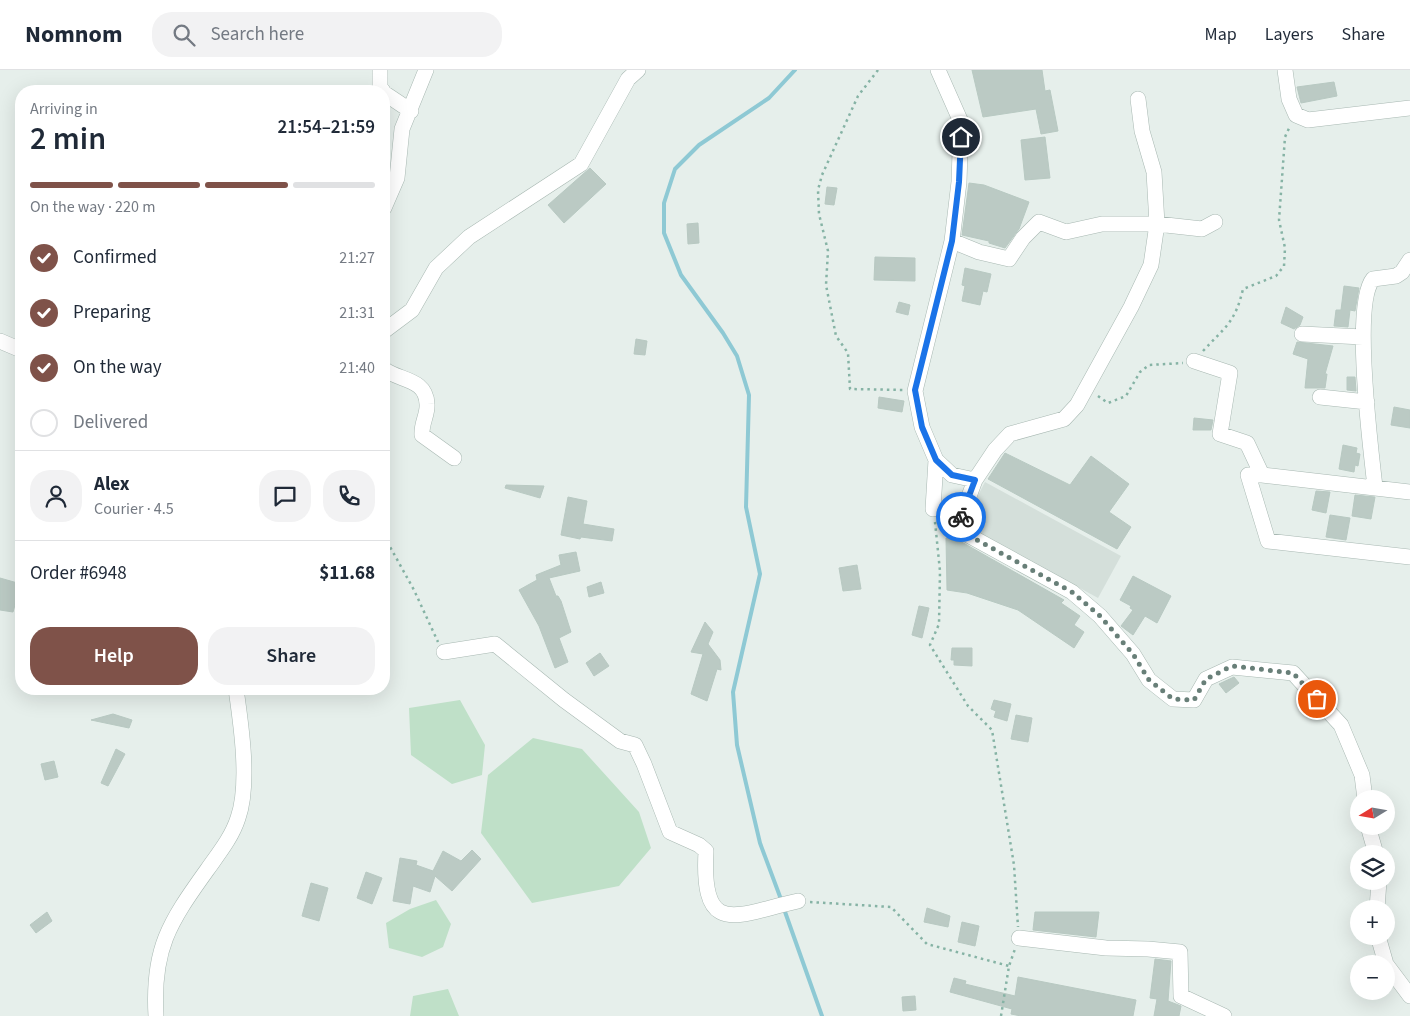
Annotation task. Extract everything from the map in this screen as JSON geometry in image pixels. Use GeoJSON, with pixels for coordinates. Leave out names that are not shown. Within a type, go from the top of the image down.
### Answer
{"type":"FeatureCollection","features":[{"type":"Feature","properties":{"kind":"street"},"geometry":{"type":"LineString","coordinates":[[380,70],[380,85]]}},
{"type":"Feature","properties":{"kind":"street"},"geometry":{"type":"LineString","coordinates":[[390,194],[397,178],[402,129],[411,111],[426,70]]}},
{"type":"Feature","properties":{"kind":"street"},"geometry":{"type":"LineString","coordinates":[[390,326],[412,310],[436,268],[470,237],[581,164],[628,79],[638,70]]}},
{"type":"Feature","properties":{"kind":"street"},"geometry":{"type":"LineString","coordinates":[[938,70],[961,122],[959,182],[952,241],[915,390],[922,427],[936,460],[952,475],[975,480]]}},
{"type":"Feature","properties":{"kind":"street"},"geometry":{"type":"LineString","coordinates":[[1285,70],[1289,99],[1296,115],[1308,120],[1410,108]]}},
{"type":"Feature","properties":{"kind":"street"},"geometry":{"type":"LineString","coordinates":[[390,97],[411,111]]}},
{"type":"Feature","properties":{"kind":"street"},"geometry":{"type":"LineString","coordinates":[[1138,98],[1142,131],[1154,172],[1157,224],[1151,265],[1131,307],[1077,405],[1064,420],[1010,434],[995,450],[975,480],[957,529],[1072,592],[1100,616],[1133,654],[1149,680],[1173,699],[1194,700],[1206,679],[1232,666],[1293,673],[1341,725],[1362,775],[1364,790]]}},
{"type":"Feature","properties":{"kind":"street"},"geometry":{"type":"LineString","coordinates":[[952,241],[979,252],[1009,258],[1023,238],[1039,222],[1066,232],[1102,224],[1157,224],[1202,230],[1215,222]]}},
{"type":"Feature","properties":{"kind":"street"},"geometry":{"type":"LineString","coordinates":[[1375,487],[1363,337],[1368,285],[1373,279],[1396,276],[1402,272],[1410,260]]}},
{"type":"Feature","properties":{"kind":"street"},"geometry":{"type":"LineString","coordinates":[[1302,334],[1363,337]]}},
{"type":"Feature","properties":{"kind":"street"},"geometry":{"type":"LineString","coordinates":[[0,341],[15,347]]}},
{"type":"Feature","properties":{"kind":"street"},"geometry":{"type":"LineString","coordinates":[[1194,361],[1230,373],[1220,434],[1247,443],[1262,475]]}},
{"type":"Feature","properties":{"kind":"street"},"geometry":{"type":"LineString","coordinates":[[390,374],[411,381],[423,390],[427,406],[421,428],[422,434],[454,458]]}},
{"type":"Feature","properties":{"kind":"street"},"geometry":{"type":"LineString","coordinates":[[1320,397],[1367,402]]}},
{"type":"Feature","properties":{"kind":"street"},"geometry":{"type":"LineString","coordinates":[[933,509],[936,460]]}},
{"type":"Feature","properties":{"kind":"street"},"geometry":{"type":"LineString","coordinates":[[1410,492],[1248,475],[1268,541],[1410,557]]}},
{"type":"Feature","properties":{"kind":"street"},"geometry":{"type":"LineString","coordinates":[[444,652],[495,644],[564,700],[620,741],[635,745],[670,832],[706,851],[707,893],[715,909],[729,916],[744,915],[765,908],[798,901]]}},
{"type":"Feature","properties":{"kind":"street"},"geometry":{"type":"LineString","coordinates":[[156,1016],[154,985],[156,964],[166,937],[182,905],[229,840],[239,816],[242,790],[242,739],[237,695]]}},
{"type":"Feature","properties":{"kind":"street"},"geometry":{"type":"LineString","coordinates":[[1019,938],[1106,948],[1180,952],[1181,996],[1224,1016]]}},
{"type":"Feature","properties":{"kind":"street"},"geometry":{"type":"LineString","coordinates":[[1395,976],[1410,996]]}},
{"type":"Feature","properties":{"kind":"path"},"geometry":{"type":"LineString","coordinates":[[878,70],[858,96],[822,175],[818,190],[819,214],[828,251],[826,285],[836,336],[848,353],[850,389],[915,390]]}},
{"type":"Feature","properties":{"kind":"path"},"geometry":{"type":"LineString","coordinates":[[1086,388],[1108,403],[1126,396],[1140,372],[1149,365],[1194,361],[1227,328],[1238,310],[1243,289],[1276,276],[1284,266],[1285,248],[1279,220],[1281,174],[1285,137],[1296,115]]}},
{"type":"Feature","properties":{"kind":"path"},"geometry":{"type":"LineString","coordinates":[[933,509],[940,571],[939,624],[930,645],[968,706],[992,730],[1014,865],[1019,938],[1009,966],[1002,1016]]}},
{"type":"Feature","properties":{"kind":"path"},"geometry":{"type":"LineString","coordinates":[[390,547],[414,590],[444,652]]}},
{"type":"Feature","properties":{"kind":"path"},"geometry":{"type":"LineString","coordinates":[[798,901],[891,906],[927,944],[1009,966]]}},
{"type":"Feature","properties":{"kind":"shaded area"},"geometry":{"type":"Polygon","coordinates":[[[985,482],[1121,556],[1098,598],[963,524],[985,482]]]}},
{"type":"Feature","properties":{"kind":"green space"},"geometry":{"type":"Polygon","coordinates":[[[460,700],[485,745],[482,775],[452,784],[411,755],[409,708],[460,700]]]}},
{"type":"Feature","properties":{"kind":"green space"},"geometry":{"type":"Polygon","coordinates":[[[533,738],[582,749],[639,812],[651,848],[619,886],[532,903],[481,833],[488,775],[533,738]]]}},
{"type":"Feature","properties":{"kind":"green space"},"geometry":{"type":"Polygon","coordinates":[[[436,900],[451,924],[443,947],[422,957],[389,948],[386,923],[410,909],[436,900]]]}},
{"type":"Feature","properties":{"kind":"green space"},"geometry":{"type":"Polygon","coordinates":[[[448,989],[459,1016],[410,1016],[413,996],[448,989]]]}},
{"type":"Feature","properties":{"kind":"building"},"geometry":{"type":"Polygon","coordinates":[[[972,70],[1042,70],[1045,91],[1050,90],[1058,131],[1041,134],[1036,109],[983,117],[972,70]]]}},
{"type":"Feature","properties":{"kind":"building"},"geometry":{"type":"Polygon","coordinates":[[[1334,82],[1337,96],[1301,103],[1297,87],[1334,82]]]}},
{"type":"Feature","properties":{"kind":"building"},"geometry":{"type":"Polygon","coordinates":[[[1045,137],[1050,178],[1025,180],[1021,140],[1045,137]]]}},
{"type":"Feature","properties":{"kind":"building"},"geometry":{"type":"Polygon","coordinates":[[[590,168],[606,184],[564,223],[548,205],[590,168]]]}},
{"type":"Feature","properties":{"kind":"building"},"geometry":{"type":"Polygon","coordinates":[[[969,183],[984,185],[1029,202],[1019,229],[1005,248],[989,243],[989,241],[962,235],[969,183]]]}},
{"type":"Feature","properties":{"kind":"building"},"geometry":{"type":"Polygon","coordinates":[[[827,187],[837,188],[834,205],[825,204],[827,187]]]}},
{"type":"Feature","properties":{"kind":"building"},"geometry":{"type":"Polygon","coordinates":[[[698,223],[699,243],[688,244],[687,224],[698,223]]]}},
{"type":"Feature","properties":{"kind":"building"},"geometry":{"type":"Polygon","coordinates":[[[875,257],[915,258],[915,281],[874,280],[875,257]]]}},
{"type":"Feature","properties":{"kind":"building"},"geometry":{"type":"Polygon","coordinates":[[[965,268],[991,274],[987,292],[983,291],[980,305],[962,301],[965,286],[962,285],[965,268]]]}},
{"type":"Feature","properties":{"kind":"building"},"geometry":{"type":"Polygon","coordinates":[[[1344,286],[1359,288],[1355,311],[1350,310],[1348,327],[1334,326],[1336,310],[1341,310],[1344,286]]]}},
{"type":"Feature","properties":{"kind":"building"},"geometry":{"type":"Polygon","coordinates":[[[899,302],[910,305],[908,315],[896,312],[899,302]]]}},
{"type":"Feature","properties":{"kind":"building"},"geometry":{"type":"Polygon","coordinates":[[[1286,307],[1303,317],[1300,325],[1294,329],[1281,323],[1286,307]]]}},
{"type":"Feature","properties":{"kind":"building"},"geometry":{"type":"Polygon","coordinates":[[[636,339],[647,341],[645,355],[634,354],[636,339]]]}},
{"type":"Feature","properties":{"kind":"building"},"geometry":{"type":"Polygon","coordinates":[[[1297,342],[1333,346],[1325,374],[1327,374],[1325,388],[1305,388],[1308,359],[1293,354],[1297,342]]]}},
{"type":"Feature","properties":{"kind":"building"},"geometry":{"type":"Polygon","coordinates":[[[1347,377],[1355,377],[1356,391],[1347,390],[1347,377]]]}},
{"type":"Feature","properties":{"kind":"building"},"geometry":{"type":"Polygon","coordinates":[[[879,397],[904,401],[902,412],[878,408],[879,397]]]}},
{"type":"Feature","properties":{"kind":"building"},"geometry":{"type":"Polygon","coordinates":[[[1394,407],[1410,410],[1410,428],[1391,425],[1394,407]]]}},
{"type":"Feature","properties":{"kind":"building"},"geometry":{"type":"Polygon","coordinates":[[[1194,418],[1213,420],[1211,430],[1193,430],[1194,418]]]}},
{"type":"Feature","properties":{"kind":"building"},"geometry":{"type":"Polygon","coordinates":[[[1343,445],[1357,448],[1356,453],[1360,454],[1358,466],[1355,465],[1354,472],[1339,469],[1343,445]]]}},
{"type":"Feature","properties":{"kind":"building"},"geometry":{"type":"Polygon","coordinates":[[[1005,453],[1070,485],[1091,456],[1129,484],[1109,512],[1131,527],[1117,549],[988,479],[1005,453]]]}},
{"type":"Feature","properties":{"kind":"building"},"geometry":{"type":"Polygon","coordinates":[[[506,485],[544,486],[540,498],[505,488],[506,485]]]}},
{"type":"Feature","properties":{"kind":"building"},"geometry":{"type":"Polygon","coordinates":[[[1316,491],[1330,492],[1326,513],[1312,510],[1316,491]]]}},
{"type":"Feature","properties":{"kind":"building"},"geometry":{"type":"Polygon","coordinates":[[[1355,495],[1375,497],[1371,519],[1352,516],[1355,495]]]}},
{"type":"Feature","properties":{"kind":"building"},"geometry":{"type":"Polygon","coordinates":[[[568,497],[587,501],[583,524],[614,529],[612,541],[581,537],[580,539],[561,535],[568,497]]]}},
{"type":"Feature","properties":{"kind":"building"},"geometry":{"type":"Polygon","coordinates":[[[1330,515],[1350,518],[1346,540],[1326,537],[1330,515]]]}},
{"type":"Feature","properties":{"kind":"building"},"geometry":{"type":"Polygon","coordinates":[[[946,538],[958,540],[1064,600],[1061,603],[1080,616],[1074,625],[1084,632],[1074,648],[1018,610],[967,593],[947,590],[946,538]]]}},
{"type":"Feature","properties":{"kind":"building"},"geometry":{"type":"Polygon","coordinates":[[[576,552],[580,571],[549,578],[556,596],[561,601],[571,632],[559,638],[568,662],[555,668],[539,626],[519,590],[537,580],[536,575],[561,565],[559,555],[576,552]]]}},
{"type":"Feature","properties":{"kind":"building"},"geometry":{"type":"Polygon","coordinates":[[[857,565],[861,589],[843,591],[839,568],[857,565]]]}},
{"type":"Feature","properties":{"kind":"building"},"geometry":{"type":"Polygon","coordinates":[[[1133,576],[1171,596],[1157,623],[1145,616],[1133,635],[1121,626],[1133,610],[1130,608],[1131,606],[1120,600],[1133,576]]]}},
{"type":"Feature","properties":{"kind":"building"},"geometry":{"type":"Polygon","coordinates":[[[0,578],[15,582],[15,605],[13,612],[0,610],[0,578]]]}},
{"type":"Feature","properties":{"kind":"building"},"geometry":{"type":"Polygon","coordinates":[[[601,582],[604,593],[589,597],[587,587],[601,582]]]}},
{"type":"Feature","properties":{"kind":"building"},"geometry":{"type":"Polygon","coordinates":[[[919,606],[929,608],[922,638],[912,635],[919,606]]]}},
{"type":"Feature","properties":{"kind":"building"},"geometry":{"type":"Polygon","coordinates":[[[705,622],[713,632],[708,644],[720,660],[721,670],[717,669],[707,701],[691,694],[703,654],[691,652],[705,622]]]}},
{"type":"Feature","properties":{"kind":"building"},"geometry":{"type":"Polygon","coordinates":[[[952,648],[972,648],[972,666],[954,665],[954,660],[951,660],[952,648]]]}},
{"type":"Feature","properties":{"kind":"building"},"geometry":{"type":"Polygon","coordinates":[[[600,653],[609,666],[594,676],[586,663],[600,653]]]}},
{"type":"Feature","properties":{"kind":"building"},"geometry":{"type":"Polygon","coordinates":[[[1234,677],[1239,683],[1226,693],[1219,684],[1234,677]]]}},
{"type":"Feature","properties":{"kind":"building"},"geometry":{"type":"Polygon","coordinates":[[[994,700],[1011,704],[1007,721],[994,717],[996,711],[991,709],[994,700]]]}},
{"type":"Feature","properties":{"kind":"building"},"geometry":{"type":"Polygon","coordinates":[[[113,714],[132,720],[129,728],[91,720],[113,714]]]}},
{"type":"Feature","properties":{"kind":"building"},"geometry":{"type":"Polygon","coordinates":[[[1016,715],[1032,718],[1028,742],[1011,739],[1016,715]]]}},
{"type":"Feature","properties":{"kind":"building"},"geometry":{"type":"Polygon","coordinates":[[[116,749],[125,754],[108,786],[101,783],[116,749]]]}},
{"type":"Feature","properties":{"kind":"building"},"geometry":{"type":"Polygon","coordinates":[[[54,761],[58,777],[45,780],[41,764],[54,761]]]}},
{"type":"Feature","properties":{"kind":"building"},"geometry":{"type":"Polygon","coordinates":[[[472,850],[481,859],[452,891],[435,876],[430,892],[413,886],[410,904],[393,901],[400,858],[417,861],[416,865],[433,871],[443,851],[461,861],[472,850]]]}},
{"type":"Feature","properties":{"kind":"building"},"geometry":{"type":"Polygon","coordinates":[[[366,872],[382,878],[372,904],[357,898],[366,872]]]}},
{"type":"Feature","properties":{"kind":"building"},"geometry":{"type":"Polygon","coordinates":[[[311,883],[328,888],[319,921],[302,916],[311,883]]]}},
{"type":"Feature","properties":{"kind":"building"},"geometry":{"type":"Polygon","coordinates":[[[927,908],[950,916],[948,927],[924,922],[927,908]]]}},
{"type":"Feature","properties":{"kind":"building"},"geometry":{"type":"Polygon","coordinates":[[[47,912],[52,921],[36,933],[30,925],[47,912]]]}},
{"type":"Feature","properties":{"kind":"building"},"geometry":{"type":"Polygon","coordinates":[[[1035,912],[1099,912],[1096,937],[1033,930],[1035,912]]]}},
{"type":"Feature","properties":{"kind":"building"},"geometry":{"type":"Polygon","coordinates":[[[962,922],[979,926],[975,946],[958,942],[962,922]]]}},
{"type":"Feature","properties":{"kind":"building"},"geometry":{"type":"Polygon","coordinates":[[[1155,959],[1171,961],[1168,1001],[1181,1006],[1179,1016],[1154,1016],[1157,999],[1150,998],[1155,959]]]}},
{"type":"Feature","properties":{"kind":"building"},"geometry":{"type":"Polygon","coordinates":[[[1018,977],[1136,1000],[1133,1016],[1021,1016],[1011,1014],[1012,1009],[950,992],[954,978],[966,981],[965,984],[1015,996],[1018,977]]]}},
{"type":"Feature","properties":{"kind":"building"},"geometry":{"type":"Polygon","coordinates":[[[915,996],[916,1010],[903,1011],[902,997],[915,996]]]}},
{"type":"Feature","properties":{"kind":"waterway"},"geometry":{"type":"LineString","coordinates":[[782,902],[760,843],[737,745],[733,692],[760,574],[746,507],[749,395],[737,356],[723,333],[681,275],[664,233],[664,203],[675,169],[699,145],[769,98],[795,70]]}},
{"type":"Feature","properties":{"kind":"waterway"},"geometry":{"type":"LineString","coordinates":[[784,909],[822,1016]]}},
{"type":"Feature","properties":{"kind":"way so far"},"geometry":{"type":"LineString","coordinates":[[961,517],[957,529],[1072,592],[1100,616],[1133,654],[1149,680],[1173,699],[1194,700],[1206,679],[1232,666],[1293,673],[1317,699]]}},
{"type":"Feature","properties":{"kind":"route"},"geometry":{"type":"LineString","coordinates":[[961,137],[959,182],[952,241],[915,390],[922,427],[936,460],[952,475],[975,480],[961,517]]}}]}
